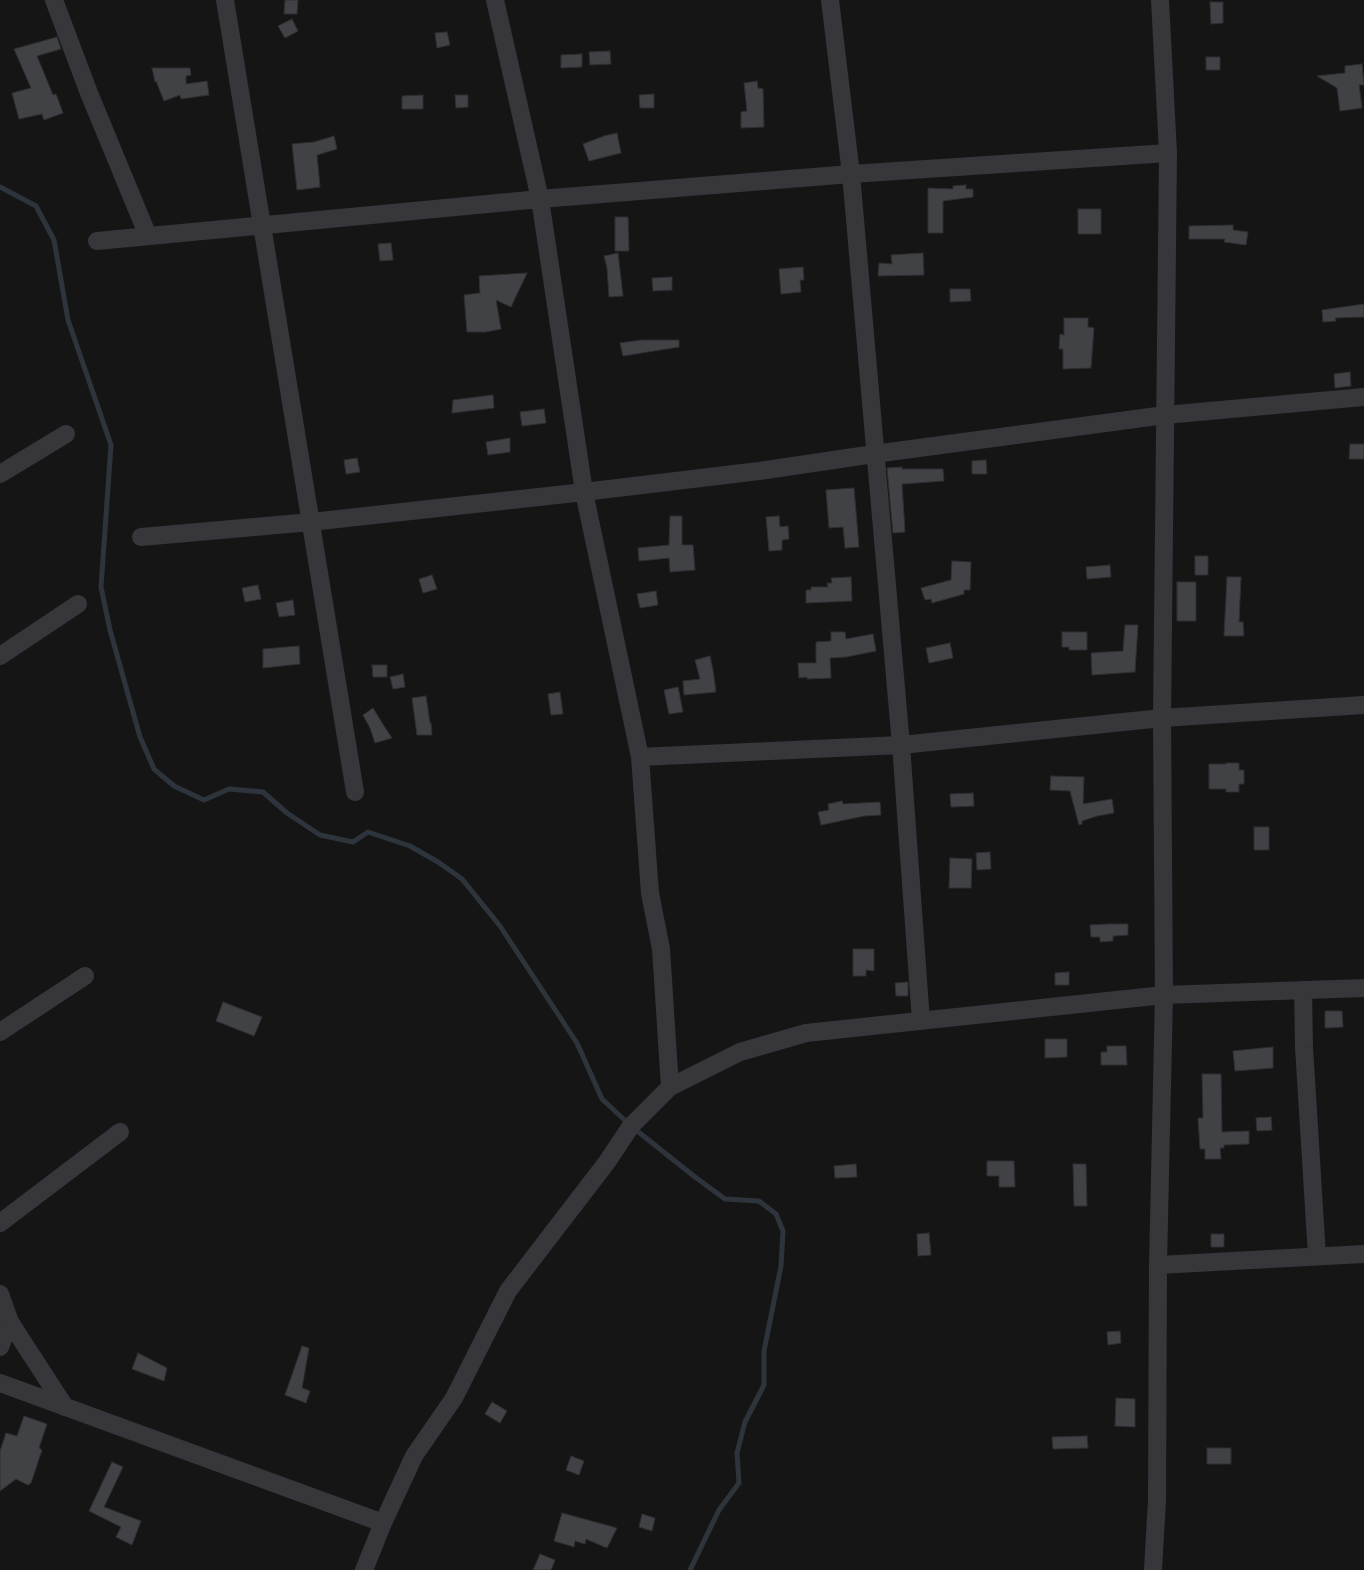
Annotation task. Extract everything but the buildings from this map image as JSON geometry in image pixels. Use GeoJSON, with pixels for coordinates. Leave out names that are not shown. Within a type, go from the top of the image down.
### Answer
{"type":"FeatureCollection","features":[{"type":"Feature","properties":{"kind":"street"},"geometry":{"type":"LineString","coordinates":[[54,0],[89,93],[148,236]]}},
{"type":"Feature","properties":{"kind":"street"},"geometry":{"type":"LineString","coordinates":[[224,0],[355,792]]}},
{"type":"Feature","properties":{"kind":"street"},"geometry":{"type":"LineString","coordinates":[[495,0],[540,198],[584,492],[640,757],[650,893],[661,949],[670,1087]]}},
{"type":"Feature","properties":{"kind":"street"},"geometry":{"type":"LineString","coordinates":[[830,0],[850,174],[901,745],[921,1021]]}},
{"type":"Feature","properties":{"kind":"street"},"geometry":{"type":"LineString","coordinates":[[1153,1570],[1156,1500],[1158,1265],[1164,995],[1162,718],[1168,153],[1160,0]]}},
{"type":"Feature","properties":{"kind":"street"},"geometry":{"type":"LineString","coordinates":[[97,241],[540,198],[850,174],[1168,153]]}},
{"type":"Feature","properties":{"kind":"street"},"geometry":{"type":"LineString","coordinates":[[141,537],[311,522],[584,492],[758,471],[1165,415],[1364,397]]}},
{"type":"Feature","properties":{"kind":"street"},"geometry":{"type":"LineString","coordinates":[[0,474],[66,434]]}},
{"type":"Feature","properties":{"kind":"street"},"geometry":{"type":"LineString","coordinates":[[0,656],[78,604]]}},
{"type":"Feature","properties":{"kind":"street"},"geometry":{"type":"LineString","coordinates":[[640,757],[901,745],[1162,718],[1364,705]]}},
{"type":"Feature","properties":{"kind":"street"},"geometry":{"type":"LineString","coordinates":[[0,1032],[85,976]]}},
{"type":"Feature","properties":{"kind":"street"},"geometry":{"type":"LineString","coordinates":[[364,1570],[414,1456],[454,1398],[508,1291],[607,1162],[631,1126],[670,1087],[740,1052],[806,1033],[1164,995],[1364,988]]}},
{"type":"Feature","properties":{"kind":"street"},"geometry":{"type":"LineString","coordinates":[[1303,990],[1305,1057],[1317,1256]]}},
{"type":"Feature","properties":{"kind":"street"},"geometry":{"type":"LineString","coordinates":[[0,1222],[120,1132]]}},
{"type":"Feature","properties":{"kind":"street"},"geometry":{"type":"LineString","coordinates":[[1158,1265],[1364,1254]]}},
{"type":"Feature","properties":{"kind":"street"},"geometry":{"type":"LineString","coordinates":[[0,1294],[10,1322],[65,1407]]}},
{"type":"Feature","properties":{"kind":"street"},"geometry":{"type":"LineString","coordinates":[[0,1347],[10,1322]]}},
{"type":"Feature","properties":{"kind":"street"},"geometry":{"type":"LineString","coordinates":[[0,1383],[383,1523]]}},
{"type":"Feature","properties":{"kind":"waterway"},"geometry":{"type":"LineString","coordinates":[[0,187],[36,206],[54,240],[68,320],[111,445],[101,587],[110,630],[140,737],[154,769],[174,786],[204,800],[229,789],[263,792],[287,813],[320,835],[353,842],[368,832],[410,846],[462,879],[500,926],[577,1043],[602,1099],[631,1126],[725,1199],[759,1201],[776,1214],[783,1231],[781,1266],[764,1351],[764,1385],[745,1422],[737,1453],[739,1483],[719,1510],[690,1570]]}}]}
